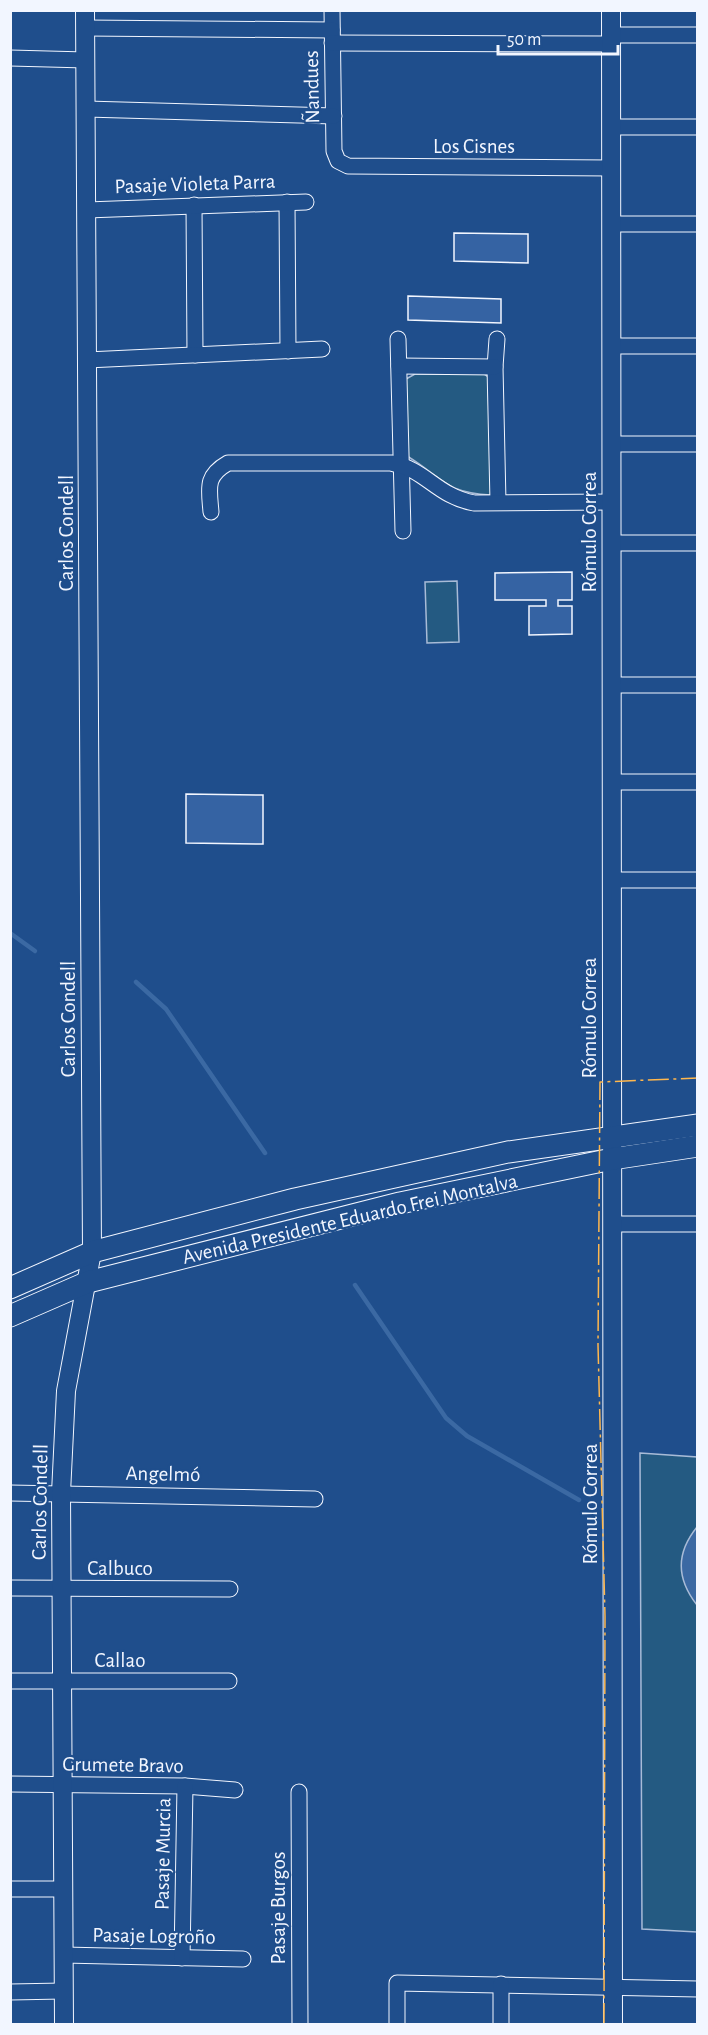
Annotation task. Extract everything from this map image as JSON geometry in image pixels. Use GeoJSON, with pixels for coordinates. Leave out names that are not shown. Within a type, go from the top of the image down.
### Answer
{"type":"FeatureCollection","features":[{"type":"Feature","properties":{"kind":"main road","name":"Avenida Presidente Eduardo Frei Montalva"},"geometry":{"type":"LineString","coordinates":[[10,1288],[92,1252],[329,1192],[508,1152],[612,1135],[698,1125]]}},
{"type":"Feature","properties":{"kind":"main road","name":"Avenida Presidente Eduardo Frei Montalva"},"geometry":{"type":"LineString","coordinates":[[10,1316],[88,1282],[400,1203],[612,1159],[698,1146]]}},
{"type":"Feature","properties":{"kind":"street","name":"Ñandues"},"geometry":{"type":"LineString","coordinates":[[332,10],[334,151],[338,161]]}},
{"type":"Feature","properties":{"kind":"street","name":"Rómulo Correa"},"geometry":{"type":"LineString","coordinates":[[611,10],[613,2025]]}},
{"type":"Feature","properties":{"kind":"street"},"geometry":{"type":"LineString","coordinates":[[85,19],[332,36],[611,40],[698,35]]}},
{"type":"Feature","properties":{"kind":"street","name":"Carlos Condell"},"geometry":{"type":"LineString","coordinates":[[64,2025],[61,1493],[66,1391],[92,1252],[85,19]]}},
{"type":"Feature","properties":{"kind":"street"},"geometry":{"type":"LineString","coordinates":[[10,58],[86,60]]}},
{"type":"Feature","properties":{"kind":"street"},"geometry":{"type":"LineString","coordinates":[[86,108],[334,116]]}},
{"type":"Feature","properties":{"kind":"street"},"geometry":{"type":"LineString","coordinates":[[611,127],[698,127]]}},
{"type":"Feature","properties":{"kind":"street","name":"Los Cisnes"},"geometry":{"type":"LineString","coordinates":[[338,161],[348,166],[611,168]]}},
{"type":"Feature","properties":{"kind":"street"},"geometry":{"type":"LineString","coordinates":[[287,202],[288,351]]}},
{"type":"Feature","properties":{"kind":"street","name":"Pasaje Violeta Parra"},"geometry":{"type":"LineString","coordinates":[[87,210],[306,202]]}},
{"type":"Feature","properties":{"kind":"street"},"geometry":{"type":"LineString","coordinates":[[194,206],[195,355]]}},
{"type":"Feature","properties":{"kind":"street"},"geometry":{"type":"LineString","coordinates":[[611,224],[698,224]]}},
{"type":"Feature","properties":{"kind":"street"},"geometry":{"type":"LineString","coordinates":[[398,339],[403,531]]}},
{"type":"Feature","properties":{"kind":"street"},"geometry":{"type":"LineString","coordinates":[[497,339],[495,368],[498,502]]}},
{"type":"Feature","properties":{"kind":"street"},"geometry":{"type":"LineString","coordinates":[[611,346],[698,346]]}},
{"type":"Feature","properties":{"kind":"street"},"geometry":{"type":"LineString","coordinates":[[87,360],[322,349]]}},
{"type":"Feature","properties":{"kind":"street"},"geometry":{"type":"LineString","coordinates":[[399,366],[495,368]]}},
{"type":"Feature","properties":{"kind":"street"},"geometry":{"type":"LineString","coordinates":[[612,444],[698,444]]}},
{"type":"Feature","properties":{"kind":"street"},"geometry":{"type":"LineString","coordinates":[[210,512],[209,485],[214,471],[228,463],[401,465],[410,468],[455,499],[474,503],[612,502]]}},
{"type":"Feature","properties":{"kind":"street"},"geometry":{"type":"LineString","coordinates":[[612,543],[698,543]]}},
{"type":"Feature","properties":{"kind":"street"},"geometry":{"type":"LineString","coordinates":[[612,685],[698,685]]}},
{"type":"Feature","properties":{"kind":"street"},"geometry":{"type":"LineString","coordinates":[[612,782],[698,782]]}},
{"type":"Feature","properties":{"kind":"street"},"geometry":{"type":"LineString","coordinates":[[612,880],[698,880]]}},
{"type":"Feature","properties":{"kind":"street"},"geometry":{"type":"LineString","coordinates":[[612,1224],[698,1224]]}},
{"type":"Feature","properties":{"kind":"street","name":"Angelmó"},"geometry":{"type":"LineString","coordinates":[[10,1493],[315,1499]]}},
{"type":"Feature","properties":{"kind":"street","name":"Calbuco"},"geometry":{"type":"LineString","coordinates":[[10,1588],[230,1589]]}},
{"type":"Feature","properties":{"kind":"street","name":"Callao"},"geometry":{"type":"LineString","coordinates":[[10,1681],[229,1681]]}},
{"type":"Feature","properties":{"kind":"street","name":"Grumete Bravo"},"geometry":{"type":"LineString","coordinates":[[10,1784],[186,1786],[235,1790]]}},
{"type":"Feature","properties":{"kind":"street","name":"Pasaje Murcia"},"geometry":{"type":"LineString","coordinates":[[183,1958],[186,1786]]}},
{"type":"Feature","properties":{"kind":"street","name":"Pasaje Burgos"},"geometry":{"type":"LineString","coordinates":[[299,1792],[300,2025]]}},
{"type":"Feature","properties":{"kind":"street"},"geometry":{"type":"LineString","coordinates":[[10,1889],[63,1889]]}},
{"type":"Feature","properties":{"kind":"street","name":"Pasaje Logroño"},"geometry":{"type":"LineString","coordinates":[[63,1955],[243,1959]]}},
{"type":"Feature","properties":{"kind":"street"},"geometry":{"type":"LineString","coordinates":[[397,2025],[397,1983],[698,1989]]}},
{"type":"Feature","properties":{"kind":"street"},"geometry":{"type":"LineString","coordinates":[[501,1984],[501,2025]]}},
{"type":"Feature","properties":{"kind":"street"},"geometry":{"type":"LineString","coordinates":[[10,1992],[63,1991]]}},
{"type":"Feature","properties":{"kind":"shaded area"},"geometry":{"type":"Polygon","coordinates":[[[415,374],[484,374],[488,377],[491,495],[476,494],[454,488],[407,456],[406,379],[415,374]]]}},
{"type":"Feature","properties":{"kind":"shaded area"},"geometry":{"type":"Polygon","coordinates":[[[457,581],[459,642],[427,643],[425,582],[457,581]]]}},
{"type":"Feature","properties":{"kind":"shaded area"},"geometry":{"type":"Polygon","coordinates":[[[640,1453],[697,1457],[697,1932],[642,1929],[640,1453]]]}},
{"type":"Feature","properties":{"kind":"shaded area"},"geometry":{"type":"Polygon","coordinates":[[[697,1527],[697,1605],[685,1585],[681,1566],[685,1546],[697,1527]]]}},
{"type":"Feature","properties":{"kind":"building"},"geometry":{"type":"Polygon","coordinates":[[[454,233],[528,234],[528,263],[454,261],[454,233]]]}},
{"type":"Feature","properties":{"kind":"building"},"geometry":{"type":"Polygon","coordinates":[[[408,296],[501,299],[501,323],[408,320],[408,296]]]}},
{"type":"Feature","properties":{"kind":"building"},"geometry":{"type":"Polygon","coordinates":[[[572,572],[572,600],[558,600],[558,606],[572,606],[572,634],[529,635],[529,606],[546,606],[546,600],[495,600],[495,573],[572,572]]]}},
{"type":"Feature","properties":{"kind":"building"},"geometry":{"type":"Polygon","coordinates":[[[186,794],[263,795],[263,844],[186,843],[186,794]]]}},
{"type":"Feature","properties":{"kind":"waterway"},"geometry":{"type":"LineString","coordinates":[[10,933],[35,951]]}},
{"type":"Feature","properties":{"kind":"waterway"},"geometry":{"type":"LineString","coordinates":[[136,982],[166,1009],[265,1153]]}},
{"type":"Feature","properties":{"kind":"waterway"},"geometry":{"type":"LineString","coordinates":[[355,1285],[446,1418],[467,1436],[579,1500]]}},
{"type":"Feature","properties":{"kind":"power"},"geometry":{"type":"LineString","coordinates":[[604,2024],[605,1616],[598,1345],[600,1082],[698,1078]]}}]}
